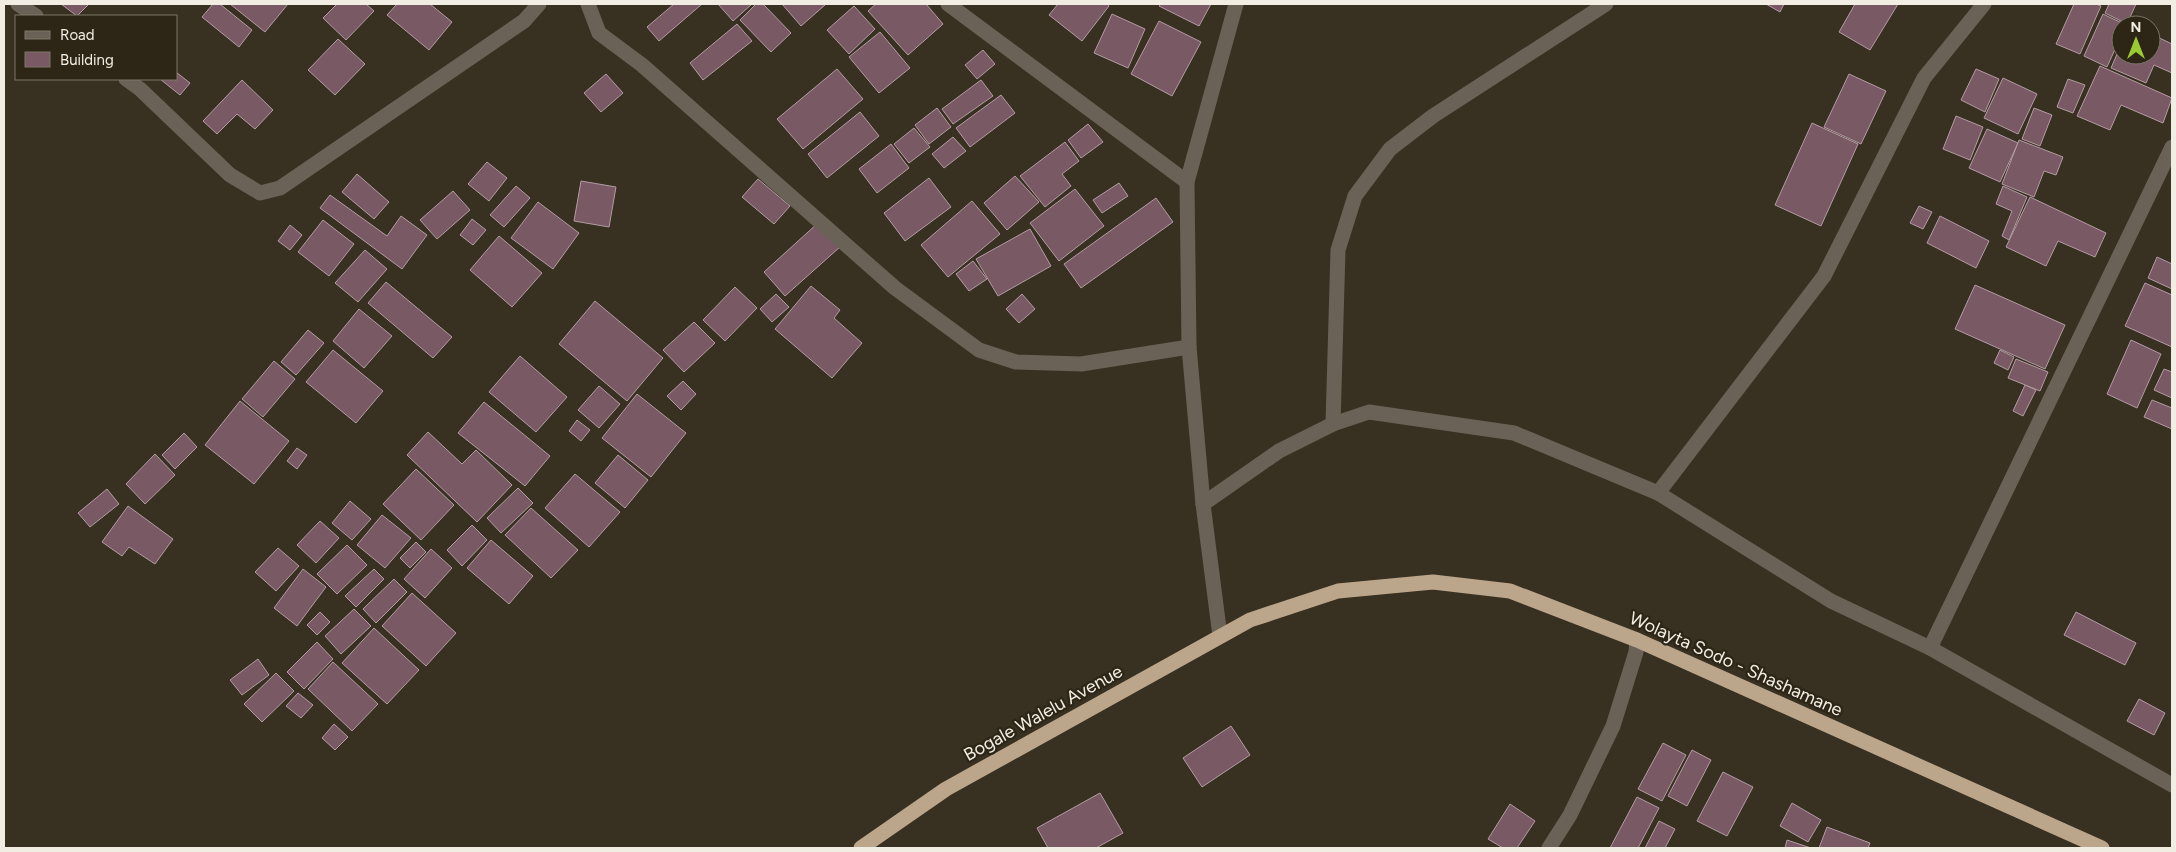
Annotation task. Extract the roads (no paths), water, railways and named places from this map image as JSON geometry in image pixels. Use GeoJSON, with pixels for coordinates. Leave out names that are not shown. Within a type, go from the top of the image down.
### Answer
{"type":"FeatureCollection","features":[{"type":"Feature","properties":{"kind":"highway","name":"Wolayta Sodo - Shashamane"},"geometry":{"type":"LineString","coordinates":[[1250,620],[1338,591],[1433,582],[1510,591],[1637,640],[2102,848]]}},
{"type":"Feature","properties":{"kind":"highway","name":"Bogale Walelu Avenue"},"geometry":{"type":"LineString","coordinates":[[861,848],[946,789],[1250,620]]}},
{"type":"Feature","properties":{"kind":"street"},"geometry":{"type":"LineString","coordinates":[[18,4],[34,15]]}},
{"type":"Feature","properties":{"kind":"street"},"geometry":{"type":"LineString","coordinates":[[127,80],[140,89],[230,175],[260,193],[280,188],[524,21],[539,4]]}},
{"type":"Feature","properties":{"kind":"street"},"geometry":{"type":"LineString","coordinates":[[588,4],[599,33],[642,65],[896,288],[979,350],[1016,362],[1082,364],[1189,347]]}},
{"type":"Feature","properties":{"kind":"street"},"geometry":{"type":"LineString","coordinates":[[948,4],[1187,182]]}},
{"type":"Feature","properties":{"kind":"street"},"geometry":{"type":"LineString","coordinates":[[1220,636],[1203,504],[1189,347],[1187,182],[1236,4]]}},
{"type":"Feature","properties":{"kind":"street"},"geometry":{"type":"LineString","coordinates":[[1333,424],[1338,250],[1355,196],[1390,149],[1433,116],[1606,4]]}},
{"type":"Feature","properties":{"kind":"street"},"geometry":{"type":"LineString","coordinates":[[1658,492],[1824,276],[1924,78],[1984,4]]}},
{"type":"Feature","properties":{"kind":"street"},"geometry":{"type":"LineString","coordinates":[[1930,648],[2172,147]]}},
{"type":"Feature","properties":{"kind":"street"},"geometry":{"type":"LineString","coordinates":[[1203,504],[1279,451],[1333,424],[1369,412],[1514,433],[1658,492],[1831,601],[1930,648],[2172,785]]}},
{"type":"Feature","properties":{"kind":"street"},"geometry":{"type":"LineString","coordinates":[[1549,848],[1570,815],[1612,726],[1636,652],[1637,640]]}}]}
